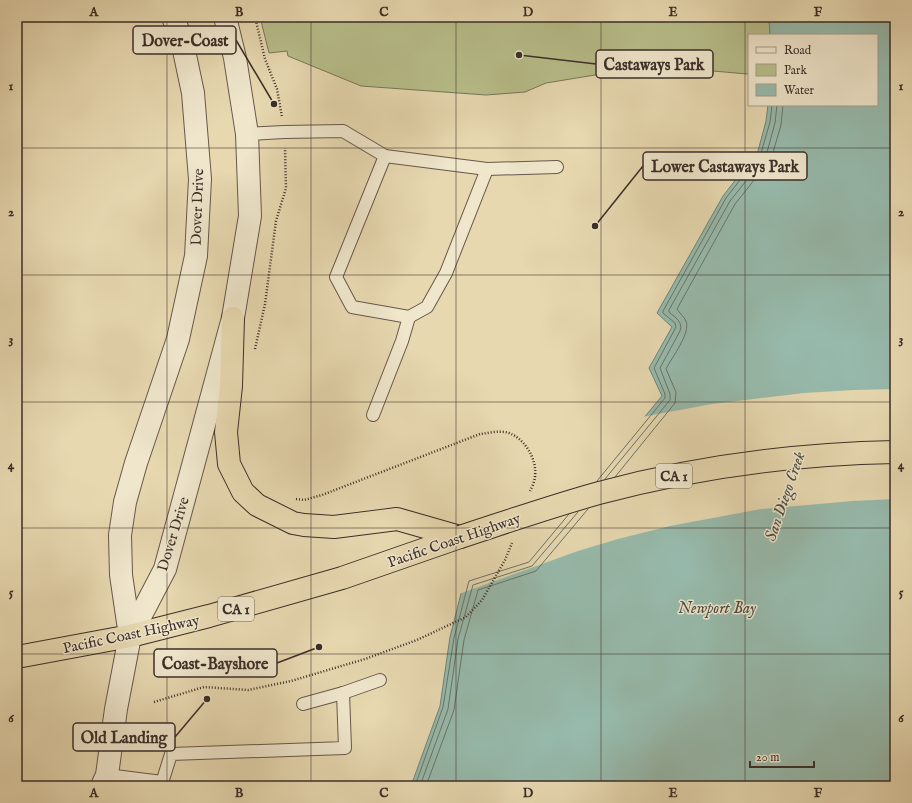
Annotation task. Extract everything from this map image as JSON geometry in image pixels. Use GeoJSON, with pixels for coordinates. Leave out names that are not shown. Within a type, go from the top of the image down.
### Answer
{"type":"FeatureCollection","features":[{"type":"Feature","properties":{"kind":"highway"},"geometry":{"type":"LineString","coordinates":[[233,318],[231,386],[226,432],[229,464],[243,492],[257,505],[293,523],[334,527],[397,519],[460,537]]}},
{"type":"Feature","properties":{"kind":"highway","name":"Pacific Coast Highway"},"geometry":{"type":"LineString","coordinates":[[17,657],[130,636],[209,616],[342,578],[460,537],[598,493],[636,484],[756,462],[798,457],[895,452]]}},
{"type":"Feature","properties":{"kind":"street","name":"Dover Drive"},"geometry":{"type":"LineString","coordinates":[[130,636],[120,575],[120,535],[125,502],[136,463],[178,339],[196,256],[200,179],[193,93],[182,41],[173,17]]}},
{"type":"Feature","properties":{"kind":"street","name":"Dover Drive"},"geometry":{"type":"LineString","coordinates":[[130,636],[164,569],[233,318],[250,216],[247,134],[235,58],[225,17]]}},
{"type":"Feature","properties":{"kind":"street"},"geometry":{"type":"LineString","coordinates":[[107,782],[109,752],[130,636]]}},
{"type":"Feature","properties":{"kind":"lane"},"geometry":{"type":"LineString","coordinates":[[247,134],[343,131],[385,156],[487,169],[557,167]]}},
{"type":"Feature","properties":{"kind":"lane"},"geometry":{"type":"LineString","coordinates":[[385,156],[336,277],[352,307],[409,317],[427,307],[446,273],[487,169]]}},
{"type":"Feature","properties":{"kind":"lane"},"geometry":{"type":"LineString","coordinates":[[374,415],[402,341],[409,317]]}},
{"type":"Feature","properties":{"kind":"lane"},"geometry":{"type":"LineString","coordinates":[[303,704],[343,693],[380,680]]}},
{"type":"Feature","properties":{"kind":"lane"},"geometry":{"type":"LineString","coordinates":[[107,782],[161,784],[171,754],[345,748],[343,693]]}},
{"type":"Feature","properties":{"kind":"path"},"geometry":{"type":"LineString","coordinates":[[255,17],[265,59],[277,89],[284,132],[286,188],[276,221],[265,304],[255,353]]}},
{"type":"Feature","properties":{"kind":"path"},"geometry":{"type":"LineString","coordinates":[[291,498],[304,500],[322,495],[480,434],[498,432],[509,433],[524,444],[534,460],[535,477],[530,492]]}},
{"type":"Feature","properties":{"kind":"path"},"geometry":{"type":"LineString","coordinates":[[154,702],[204,687],[248,690],[291,681],[365,659],[418,640],[466,617],[477,606],[505,560],[512,542]]}},
{"type":"Feature","properties":{"kind":"green space"},"geometry":{"type":"Polygon","coordinates":[[[260,17],[769,17],[770,34],[748,34],[747,74],[713,71],[632,69],[546,83],[525,92],[486,95],[361,86],[288,56],[287,51],[269,53],[260,17]]]}},
{"type":"Feature","properties":{"kind":"water","name":"Newport Bay"},"geometry":{"type":"Polygon","coordinates":[[[769,17],[895,17],[895,786],[411,786],[440,706],[450,637],[465,578],[527,559],[662,396],[649,368],[672,327],[657,313],[723,196],[758,151],[766,121],[768,106],[878,106],[878,34],[770,34],[769,17]]]}},
{"type":"Feature","properties":{"kind":"pier"},"geometry":{"type":"Polygon","coordinates":[[[895,389],[895,499],[761,509],[670,526],[578,551],[459,594],[464,576],[526,558],[642,417],[712,404],[804,393],[895,389]]]}},
{"type":"Feature","properties":{"kind":"place","name":"Castaways Park"},"geometry":{"type":"Point","coordinates":[519,55]}},
{"type":"Feature","properties":{"kind":"place","name":"Dover-Coast"},"geometry":{"type":"Point","coordinates":[274,104]}},
{"type":"Feature","properties":{"kind":"place","name":"Lower Castaways Park"},"geometry":{"type":"Point","coordinates":[595,226]}},
{"type":"Feature","properties":{"kind":"place","name":"Coast-Bayshore"},"geometry":{"type":"Point","coordinates":[319,647]}},
{"type":"Feature","properties":{"kind":"place","name":"Old Landing"},"geometry":{"type":"Point","coordinates":[207,699]}},
{"type":"Feature","properties":{"kind":"water label","name":"San Diego Creek"},"geometry":{"type":"Point","coordinates":[784,496]}}]}
